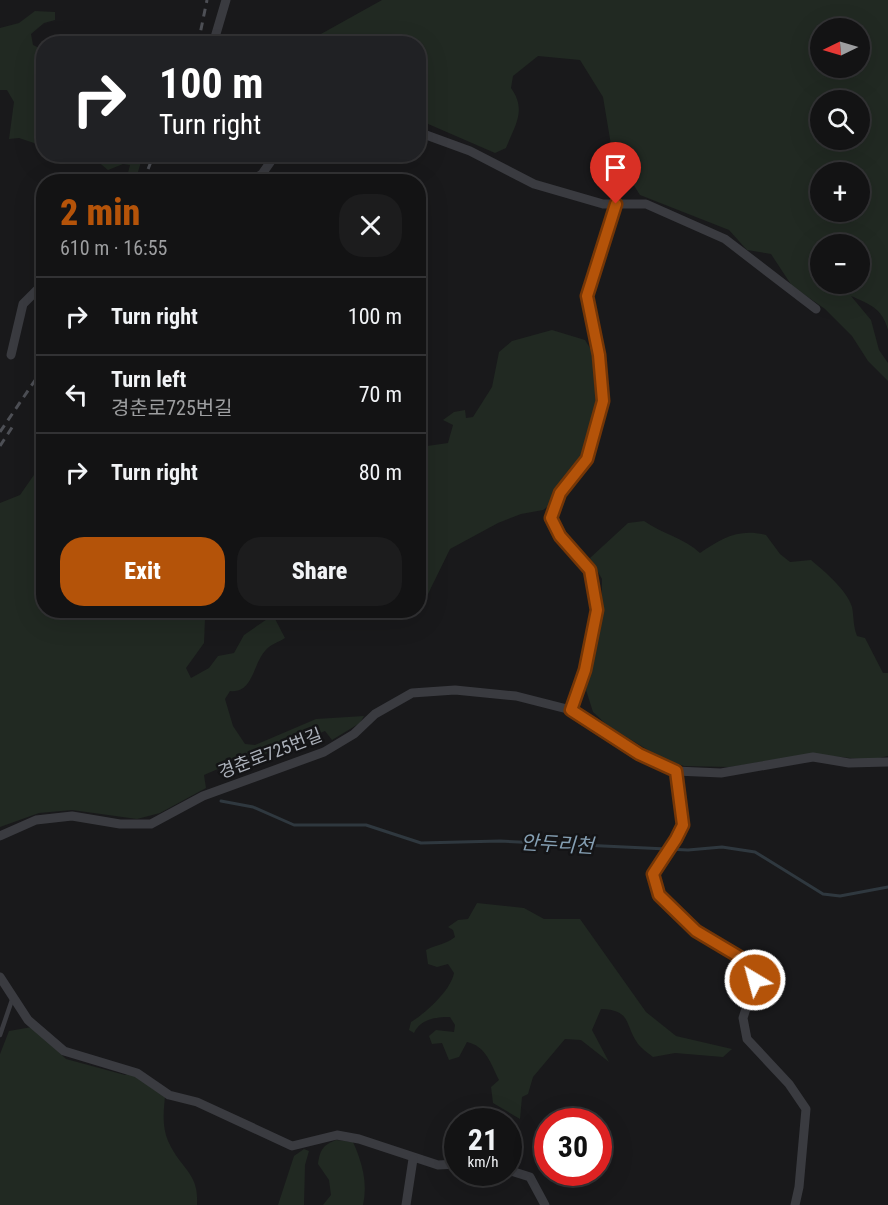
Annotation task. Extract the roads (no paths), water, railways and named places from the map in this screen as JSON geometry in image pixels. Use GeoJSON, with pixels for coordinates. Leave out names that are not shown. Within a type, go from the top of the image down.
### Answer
{"type":"FeatureCollection","features":[{"type":"Feature","properties":{"kind":"street"},"geometry":{"type":"LineString","coordinates":[[215,36],[226,0]]}},
{"type":"Feature","properties":{"kind":"street"},"geometry":{"type":"LineString","coordinates":[[426,135],[470,151],[534,184],[603,204],[646,204],[725,239],[816,309]]}},
{"type":"Feature","properties":{"kind":"street"},"geometry":{"type":"LineString","coordinates":[[571,710],[585,670],[597,610],[590,570],[560,536],[551,518],[560,493],[587,459],[603,401],[599,355],[587,296],[616,204]]}},
{"type":"Feature","properties":{"kind":"street"},"geometry":{"type":"LineString","coordinates":[[11,355],[23,304],[36,291]]}},
{"type":"Feature","properties":{"kind":"street","name":"경춘로725번길"},"geometry":{"type":"LineString","coordinates":[[0,836],[36,820],[72,816],[120,824],[151,824],[203,796],[324,752],[354,734],[375,714],[412,693],[455,690],[516,696],[571,710],[639,754],[676,771],[722,773],[813,757],[849,763],[888,762]]}},
{"type":"Feature","properties":{"kind":"street"},"geometry":{"type":"LineString","coordinates":[[676,771],[683,825],[676,839],[663,854],[653,874],[659,895],[696,931],[743,959],[755,980],[743,1018],[747,1039],[789,1084],[806,1109],[799,1187],[795,1205]]}},
{"type":"Feature","properties":{"kind":"street"},"geometry":{"type":"LineString","coordinates":[[0,977],[7,992],[28,1020],[64,1052],[137,1073],[169,1095],[197,1102],[292,1146],[337,1135],[359,1139],[413,1159],[444,1165]]}},
{"type":"Feature","properties":{"kind":"street"},"geometry":{"type":"LineString","coordinates":[[406,1205],[413,1159]]}},
{"type":"Feature","properties":{"kind":"street"},"geometry":{"type":"LineString","coordinates":[[522,1174],[530,1177],[545,1205]]}},
{"type":"Feature","properties":{"kind":"lane"},"geometry":{"type":"LineString","coordinates":[[0,1035],[7,992]]}},
{"type":"Feature","properties":{"kind":"waterway","name":"안두리천"},"geometry":{"type":"LineString","coordinates":[[221,801],[253,807],[294,825],[366,825],[421,843],[500,841],[688,850],[722,847],[755,852],[823,894],[840,896],[888,887]]}},
{"type":"Feature","properties":{"kind":"railway"},"geometry":{"type":"LineString","coordinates":[[200,36],[207,0]]}},
{"type":"Feature","properties":{"kind":"railway"},"geometry":{"type":"LineString","coordinates":[[146,174],[151,162]]}},
{"type":"Feature","properties":{"kind":"railway"},"geometry":{"type":"LineString","coordinates":[[0,432],[36,379]]}},
{"type":"Feature","properties":{"kind":"railway"},"geometry":{"type":"LineString","coordinates":[[0,446],[13,426]]}}]}
